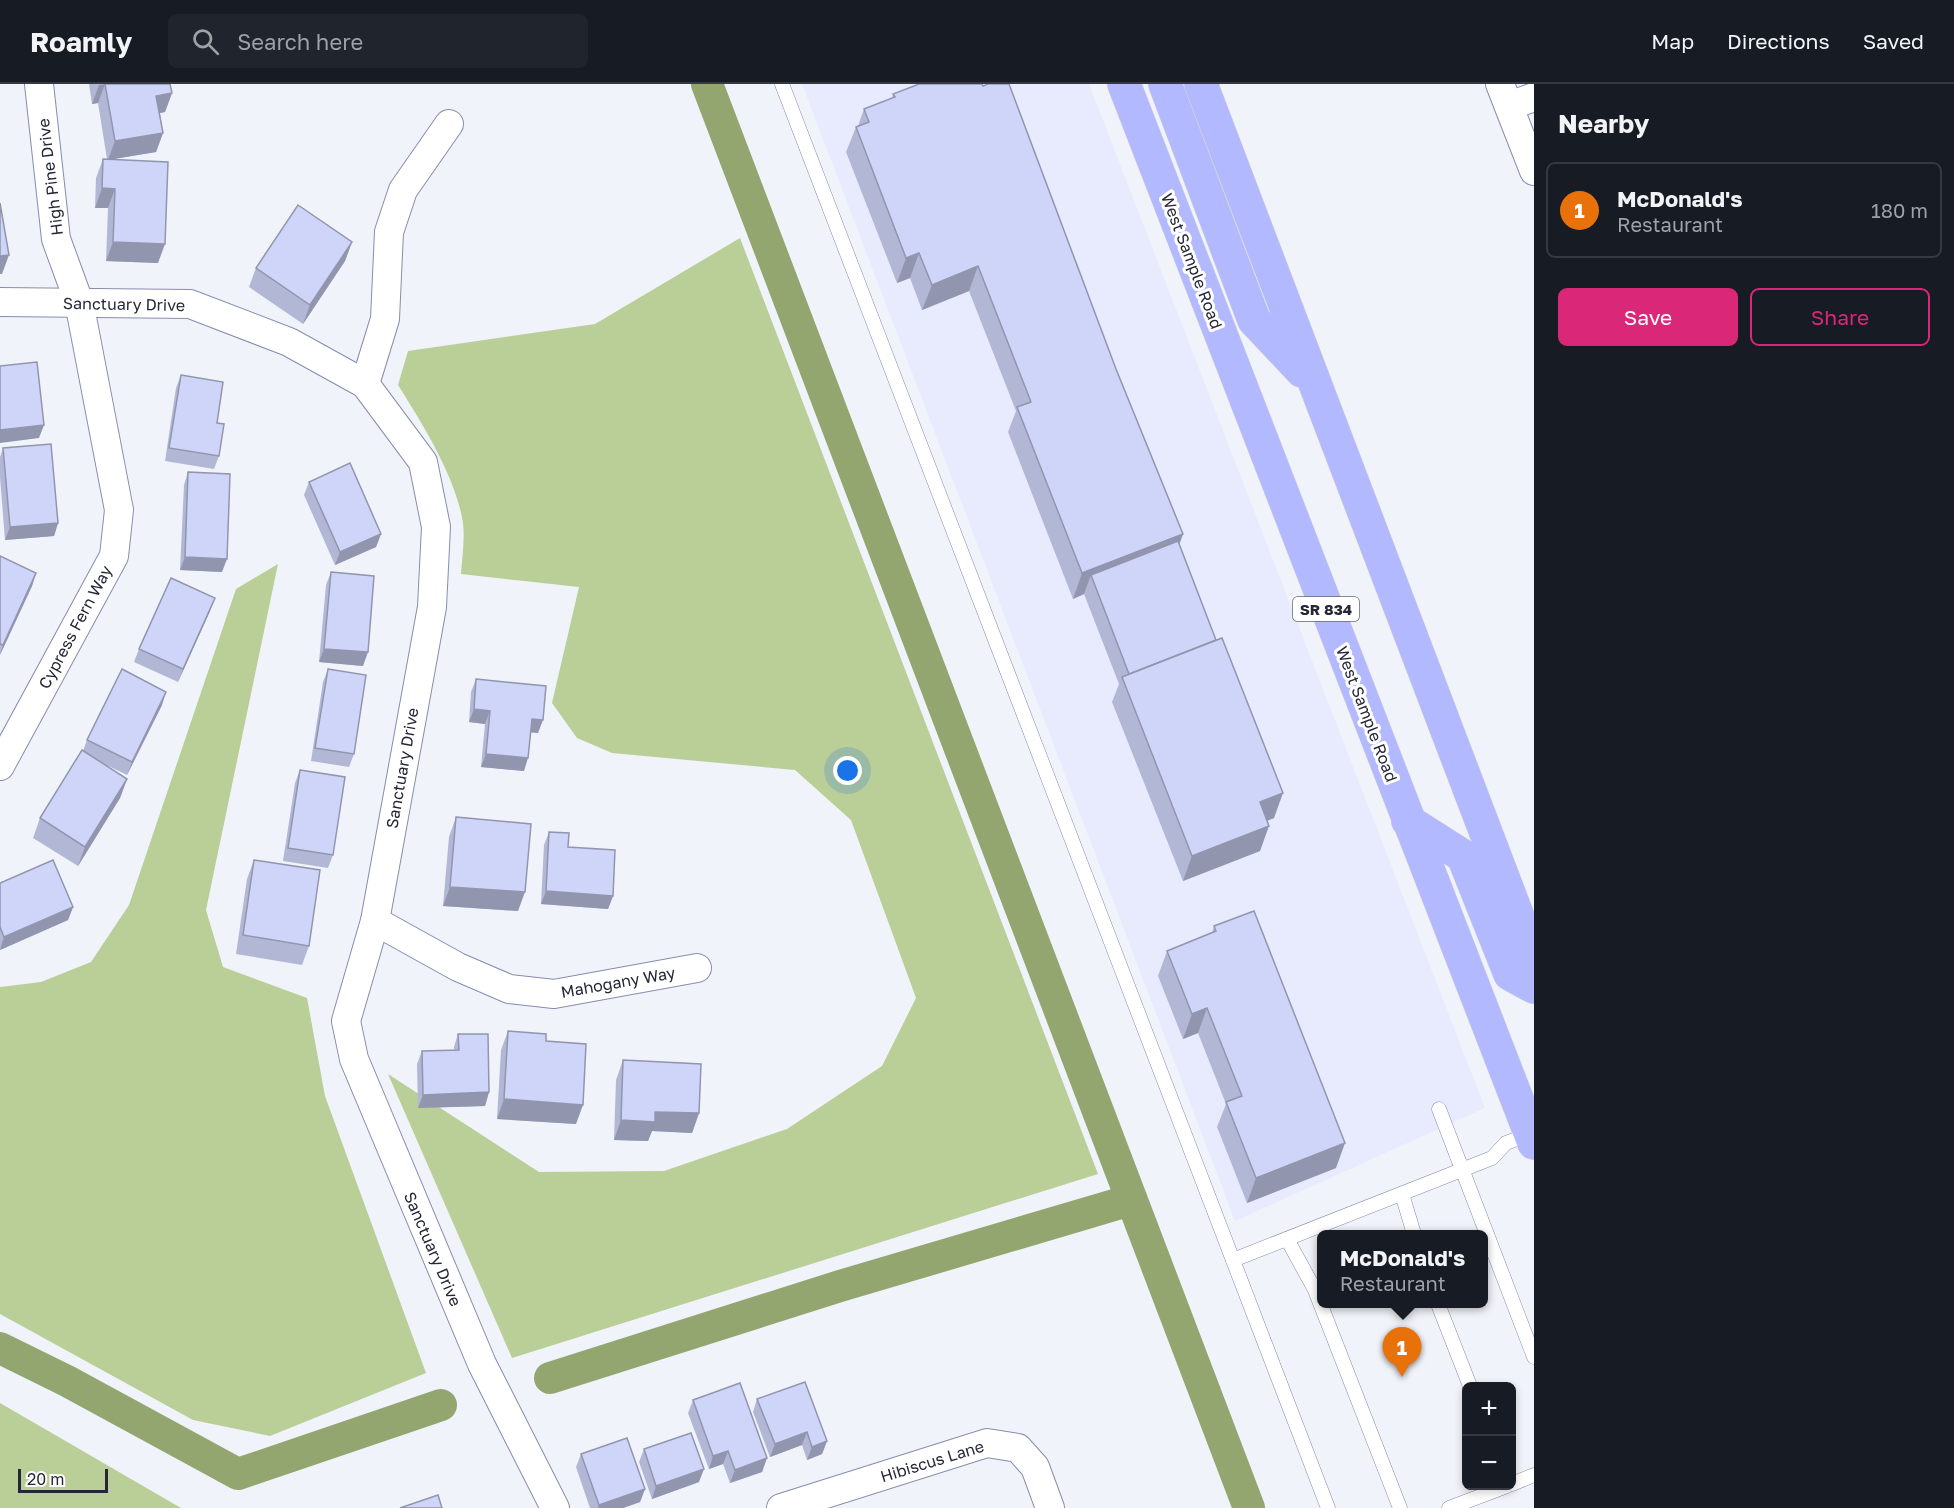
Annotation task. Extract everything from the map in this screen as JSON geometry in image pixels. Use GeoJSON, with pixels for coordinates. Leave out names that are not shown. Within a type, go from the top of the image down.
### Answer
{"type":"FeatureCollection","features":[{"type":"Feature","properties":{"kind":"main road","name":"West Sample Road"},"geometry":{"type":"LineString","coordinates":[[1124,84],[1532,1138]]}},
{"type":"Feature","properties":{"kind":"main road"},"geometry":{"type":"LineString","coordinates":[[1165,84],[1254,320],[1312,381]]}},
{"type":"Feature","properties":{"kind":"main road"},"geometry":{"type":"LineString","coordinates":[[1201,84],[1312,381],[1534,959]]}},
{"type":"Feature","properties":{"kind":"main road"},"geometry":{"type":"LineString","coordinates":[[1408,821],[1463,856],[1510,974],[1534,987]]}},
{"type":"Feature","properties":{"kind":"street","name":"High Pine Drive"},"geometry":{"type":"LineString","coordinates":[[39,84],[56,239],[79,302]]}},
{"type":"Feature","properties":{"kind":"street"},"geometry":{"type":"LineString","coordinates":[[1514,96],[1534,171]]}},
{"type":"Feature","properties":{"kind":"street"},"geometry":{"type":"LineString","coordinates":[[365,384],[385,319],[388,232],[403,190],[449,124]]}},
{"type":"Feature","properties":{"kind":"street","name":"Sanctuary Drive"},"geometry":{"type":"LineString","coordinates":[[0,302],[190,304],[289,342],[365,384],[423,462],[436,527],[432,607],[375,921],[346,1021],[354,1059],[482,1364],[555,1508]]}},
{"type":"Feature","properties":{"kind":"street","name":"Cypress Fern Way"},"geometry":{"type":"LineString","coordinates":[[0,766],[114,556],[119,510],[79,302]]}},
{"type":"Feature","properties":{"kind":"street","name":"Mahogany Way"},"geometry":{"type":"LineString","coordinates":[[375,921],[459,967],[508,989],[555,993],[697,968]]}},
{"type":"Feature","properties":{"kind":"street","name":"Hibiscus Lane"},"geometry":{"type":"LineString","coordinates":[[781,1508],[987,1443],[1018,1448],[1035,1467],[1050,1508]]}},
{"type":"Feature","properties":{"kind":"lane"},"geometry":{"type":"LineString","coordinates":[[782,84],[1328,1508]]}},
{"type":"Feature","properties":{"kind":"lane"},"geometry":{"type":"LineString","coordinates":[[1439,1109],[1484,1230]]}},
{"type":"Feature","properties":{"kind":"lane"},"geometry":{"type":"LineString","coordinates":[[1233,1260],[1492,1158],[1506,1143],[1532,1138]]}},
{"type":"Feature","properties":{"kind":"lane"},"geometry":{"type":"LineString","coordinates":[[1402,1194],[1413,1230]]}},
{"type":"Feature","properties":{"kind":"lane"},"geometry":{"type":"LineString","coordinates":[[1287,1239],[1317,1284]]}},
{"type":"Feature","properties":{"kind":"lane"},"geometry":{"type":"LineString","coordinates":[[1488,1241],[1534,1357]]}},
{"type":"Feature","properties":{"kind":"lane"},"geometry":{"type":"LineString","coordinates":[[1326,1308],[1400,1508]]}},
{"type":"Feature","properties":{"kind":"lane"},"geometry":{"type":"LineString","coordinates":[[1440,1308],[1468,1382]]}},
{"type":"Feature","properties":{"kind":"lane"},"geometry":{"type":"LineString","coordinates":[[1516,1482],[1534,1475]]}},
{"type":"Feature","properties":{"kind":"lane"},"geometry":{"type":"LineString","coordinates":[[1449,1508],[1494,1490]]}},
{"type":"Feature","properties":{"kind":"shaded area"},"geometry":{"type":"Polygon","coordinates":[[[802,84],[1089,84],[1485,1108],[1235,1221],[802,84]]]}},
{"type":"Feature","properties":{"kind":"green space"},"geometry":{"type":"Polygon","coordinates":[[[740,238],[1098,1174],[512,1358],[388,1074],[539,1172],[664,1171],[787,1129],[882,1066],[916,998],[851,820],[795,770],[612,753],[577,738],[552,703],[579,587],[461,574],[463,523],[453,487],[437,451],[398,385],[408,351],[595,324],[740,238]]]}},
{"type":"Feature","properties":{"kind":"green space"},"geometry":{"type":"Polygon","coordinates":[[[278,564],[206,910],[223,967],[307,998],[325,1096],[426,1373],[270,1436],[193,1420],[0,1314],[0,987],[41,982],[91,962],[129,905],[236,589],[278,564]]]}},
{"type":"Feature","properties":{"kind":"green space"},"geometry":{"type":"Polygon","coordinates":[[[0,1403],[181,1508],[0,1508],[0,1403]]]}},
{"type":"Feature","properties":{"kind":"building"},"geometry":{"type":"Polygon","coordinates":[[[105,84],[170,84],[172,93],[156,96],[163,133],[115,141],[105,84]]]}},
{"type":"Feature","properties":{"kind":"building"},"geometry":{"type":"Polygon","coordinates":[[[919,84],[982,84],[983,86],[1009,84],[1116,369],[1183,534],[1082,573],[1017,407],[1031,402],[978,266],[932,285],[919,253],[906,258],[856,127],[869,122],[864,109],[895,97],[893,94],[919,84]]]}},
{"type":"Feature","properties":{"kind":"building"},"geometry":{"type":"Polygon","coordinates":[[[103,159],[168,162],[165,244],[113,242],[115,189],[102,188],[103,159]]]}},
{"type":"Feature","properties":{"kind":"building"},"geometry":{"type":"Polygon","coordinates":[[[0,203],[9,255],[0,256],[0,203]]]}},
{"type":"Feature","properties":{"kind":"building"},"geometry":{"type":"Polygon","coordinates":[[[298,205],[352,242],[310,305],[256,268],[298,205]]]}},
{"type":"Feature","properties":{"kind":"building"},"geometry":{"type":"Polygon","coordinates":[[[37,362],[44,425],[0,430],[0,366],[37,362]]]}},
{"type":"Feature","properties":{"kind":"building"},"geometry":{"type":"Polygon","coordinates":[[[181,375],[223,382],[217,423],[224,424],[219,456],[169,448],[181,375]]]}},
{"type":"Feature","properties":{"kind":"building"},"geometry":{"type":"Polygon","coordinates":[[[51,444],[58,523],[10,527],[3,448],[51,444]]]}},
{"type":"Feature","properties":{"kind":"building"},"geometry":{"type":"Polygon","coordinates":[[[350,463],[381,534],[340,552],[309,482],[350,463]]]}},
{"type":"Feature","properties":{"kind":"building"},"geometry":{"type":"Polygon","coordinates":[[[188,472],[230,474],[227,559],[185,557],[188,472]]]}},
{"type":"Feature","properties":{"kind":"building"},"geometry":{"type":"Polygon","coordinates":[[[1178,541],[1216,640],[1129,674],[1091,575],[1178,541]]]}},
{"type":"Feature","properties":{"kind":"building"},"geometry":{"type":"Polygon","coordinates":[[[0,556],[36,573],[3,645],[0,644],[0,556]]]}},
{"type":"Feature","properties":{"kind":"building"},"geometry":{"type":"Polygon","coordinates":[[[331,572],[374,576],[368,652],[324,649],[331,572]]]}},
{"type":"Feature","properties":{"kind":"building"},"geometry":{"type":"Polygon","coordinates":[[[171,578],[215,598],[183,669],[139,649],[171,578]]]}},
{"type":"Feature","properties":{"kind":"building"},"geometry":{"type":"Polygon","coordinates":[[[1222,638],[1283,793],[1260,802],[1269,826],[1192,856],[1122,677],[1222,638]]]}},
{"type":"Feature","properties":{"kind":"building"},"geometry":{"type":"Polygon","coordinates":[[[122,669],[166,692],[132,762],[87,740],[122,669]]]}},
{"type":"Feature","properties":{"kind":"building"},"geometry":{"type":"Polygon","coordinates":[[[328,669],[366,675],[354,754],[315,748],[328,669]]]}},
{"type":"Feature","properties":{"kind":"building"},"geometry":{"type":"Polygon","coordinates":[[[476,679],[546,686],[543,720],[532,719],[528,758],[486,754],[490,711],[474,709],[476,679]]]}},
{"type":"Feature","properties":{"kind":"building"},"geometry":{"type":"Polygon","coordinates":[[[82,750],[127,779],[85,847],[40,818],[82,750]]]}},
{"type":"Feature","properties":{"kind":"building"},"geometry":{"type":"Polygon","coordinates":[[[300,770],[345,777],[333,855],[288,848],[300,770]]]}},
{"type":"Feature","properties":{"kind":"building"},"geometry":{"type":"Polygon","coordinates":[[[456,817],[531,824],[525,892],[450,887],[456,817]]]}},
{"type":"Feature","properties":{"kind":"building"},"geometry":{"type":"Polygon","coordinates":[[[549,832],[569,833],[568,847],[615,850],[613,896],[546,891],[549,832]]]}},
{"type":"Feature","properties":{"kind":"building"},"geometry":{"type":"Polygon","coordinates":[[[53,860],[73,907],[4,937],[0,927],[0,883],[53,860]]]}},
{"type":"Feature","properties":{"kind":"building"},"geometry":{"type":"Polygon","coordinates":[[[254,860],[320,870],[309,946],[243,935],[254,860]]]}},
{"type":"Feature","properties":{"kind":"building"},"geometry":{"type":"Polygon","coordinates":[[[1254,911],[1345,1143],[1256,1178],[1226,1102],[1242,1096],[1207,1008],[1192,1014],[1167,951],[1216,931],[1214,926],[1254,911]]]}},
{"type":"Feature","properties":{"kind":"building"},"geometry":{"type":"Polygon","coordinates":[[[508,1031],[546,1034],[546,1041],[586,1044],[583,1105],[504,1099],[508,1031]]]}},
{"type":"Feature","properties":{"kind":"building"},"geometry":{"type":"Polygon","coordinates":[[[458,1034],[488,1034],[489,1092],[423,1095],[422,1051],[459,1050],[458,1034]]]}},
{"type":"Feature","properties":{"kind":"building"},"geometry":{"type":"Polygon","coordinates":[[[623,1060],[701,1064],[699,1113],[655,1112],[655,1122],[621,1120],[623,1060]]]}},
{"type":"Feature","properties":{"kind":"building"},"geometry":{"type":"Polygon","coordinates":[[[805,1382],[827,1441],[812,1447],[807,1432],[775,1444],[757,1399],[805,1382]]]}},
{"type":"Feature","properties":{"kind":"building"},"geometry":{"type":"Polygon","coordinates":[[[740,1383],[767,1458],[735,1470],[728,1451],[713,1456],[693,1400],[740,1383]]]}},
{"type":"Feature","properties":{"kind":"building"},"geometry":{"type":"Polygon","coordinates":[[[691,1433],[704,1469],[656,1486],[644,1449],[691,1433]]]}},
{"type":"Feature","properties":{"kind":"building"},"geometry":{"type":"Polygon","coordinates":[[[627,1438],[645,1489],[599,1505],[581,1454],[627,1438]]]}},
{"type":"Feature","properties":{"kind":"building"},"geometry":{"type":"Polygon","coordinates":[[[438,1495],[442,1508],[400,1508],[438,1495]]]}},
{"type":"Feature","properties":{"kind":"waterway"},"geometry":{"type":"LineString","coordinates":[[707,84],[1249,1508]]}},
{"type":"Feature","properties":{"kind":"waterway"},"geometry":{"type":"LineString","coordinates":[[550,1378],[840,1286],[1131,1200]]}},
{"type":"Feature","properties":{"kind":"waterway"},"geometry":{"type":"LineString","coordinates":[[0,1348],[67,1381],[238,1474],[441,1405]]}},
{"type":"Feature","properties":{"kind":"place","name":"McDonald's"},"geometry":{"type":"Point","coordinates":[1402,1377]}}]}
